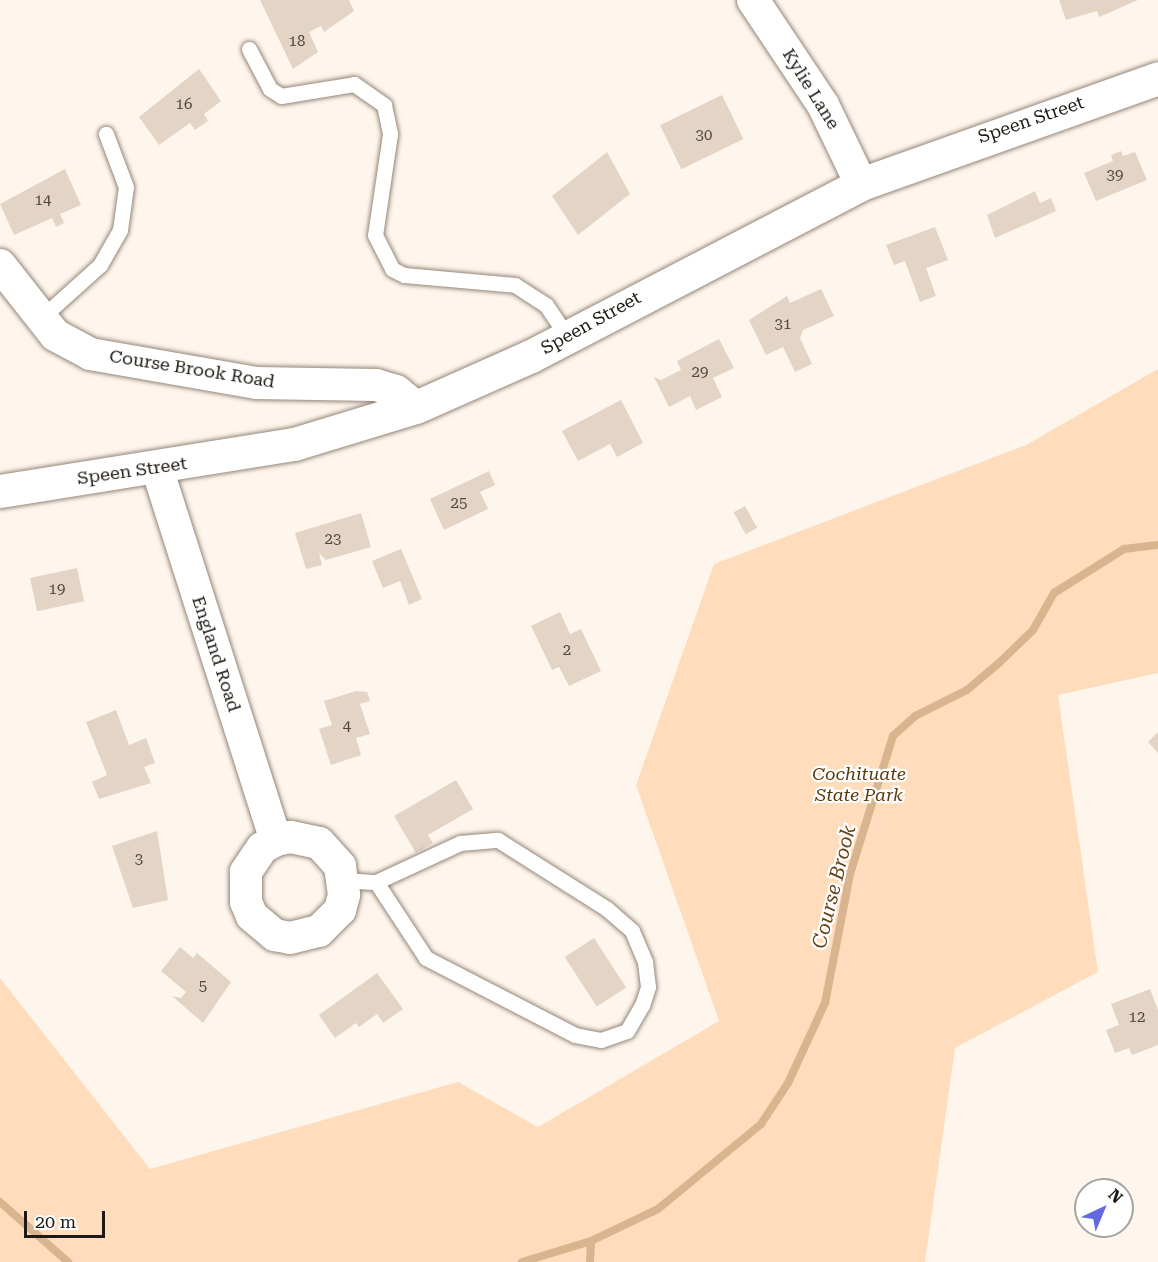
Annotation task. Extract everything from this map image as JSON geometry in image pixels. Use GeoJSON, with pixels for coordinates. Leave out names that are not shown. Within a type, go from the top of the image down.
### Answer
{"type":"FeatureCollection","features":[{"type":"Feature","properties":{"kind":"street","name":"Kylie Lane"},"geometry":{"type":"LineString","coordinates":[[753,0],[824,105],[861,184]]}},
{"type":"Feature","properties":{"kind":"street","name":"Speen Street"},"geometry":{"type":"LineString","coordinates":[[0,491],[157,468],[294,444],[416,407],[567,336],[861,184],[1158,78]]}},
{"type":"Feature","properties":{"kind":"street","name":"Course Brook Road"},"geometry":{"type":"LineString","coordinates":[[0,265],[40,319],[74,348],[90,354],[256,383],[376,385],[396,391],[416,407]]}},
{"type":"Feature","properties":{"kind":"street","name":"England Road"},"geometry":{"type":"LineString","coordinates":[[157,468],[276,840]]}},
{"type":"Feature","properties":{"kind":"street"},"geometry":{"type":"LineString","coordinates":[[290,837],[320,843],[340,866],[344,880],[340,910],[319,932],[290,938],[269,931],[252,916],[243,887],[252,859],[276,840],[290,837]]}},
{"type":"Feature","properties":{"kind":"lane"},"geometry":{"type":"LineString","coordinates":[[249,49],[270,89],[281,96],[354,84],[384,105],[390,134],[375,236],[392,269],[404,275],[515,285],[546,305],[567,336]]}},
{"type":"Feature","properties":{"kind":"lane"},"geometry":{"type":"LineString","coordinates":[[40,319],[100,265],[120,230],[126,187],[106,134]]}},
{"type":"Feature","properties":{"kind":"lane"},"geometry":{"type":"LineString","coordinates":[[344,880],[376,882],[460,843],[498,840],[608,909],[632,931],[645,962],[648,987],[642,1005],[627,1031],[601,1040],[575,1035],[426,958],[376,882]]}},
{"type":"Feature","properties":{"kind":"green space","name":"Cochituate State Park"},"geometry":{"type":"Polygon","coordinates":[[[1158,369],[1158,673],[1058,695],[1098,972],[955,1048],[925,1262],[0,1262],[0,978],[150,1169],[458,1082],[538,1127],[719,1021],[636,785],[714,564],[1026,445],[1158,369]]]}},
{"type":"Feature","properties":{"kind":"building"},"geometry":{"type":"Polygon","coordinates":[[[260,0],[349,0],[354,11],[324,32],[321,26],[309,32],[318,52],[293,69],[260,0]]]}},
{"type":"Feature","properties":{"kind":"building"},"geometry":{"type":"Polygon","coordinates":[[[1059,0],[1138,0],[1099,17],[1097,11],[1066,20],[1059,0]]]}},
{"type":"Feature","properties":{"kind":"building"},"geometry":{"type":"Polygon","coordinates":[[[199,69],[221,101],[204,114],[208,121],[195,130],[190,123],[159,145],[139,117],[199,69]]]}},
{"type":"Feature","properties":{"kind":"building"},"geometry":{"type":"Polygon","coordinates":[[[722,95],[743,139],[681,169],[660,125],[722,95]]]}},
{"type":"Feature","properties":{"kind":"building"},"geometry":{"type":"Polygon","coordinates":[[[1121,151],[1123,156],[1135,152],[1147,180],[1096,201],[1084,173],[1113,161],[1111,155],[1121,151]]]}},
{"type":"Feature","properties":{"kind":"building"},"geometry":{"type":"Polygon","coordinates":[[[607,152],[630,194],[578,235],[552,196],[607,152]]]}},
{"type":"Feature","properties":{"kind":"building"},"geometry":{"type":"Polygon","coordinates":[[[65,169],[81,205],[60,214],[64,223],[56,227],[52,218],[14,235],[0,204],[65,169]]]}},
{"type":"Feature","properties":{"kind":"building"},"geometry":{"type":"Polygon","coordinates":[[[1035,191],[1040,203],[1051,198],[1056,211],[995,238],[987,215],[1035,191]]]}},
{"type":"Feature","properties":{"kind":"building"},"geometry":{"type":"Polygon","coordinates":[[[935,227],[948,260],[926,268],[936,296],[920,302],[905,261],[894,265],[886,245],[935,227]]]}},
{"type":"Feature","properties":{"kind":"building"},"geometry":{"type":"Polygon","coordinates":[[[821,289],[834,316],[803,330],[800,338],[812,364],[795,372],[783,347],[766,355],[749,320],[787,296],[790,303],[821,289]]]}},
{"type":"Feature","properties":{"kind":"building"},"geometry":{"type":"Polygon","coordinates":[[[719,339],[734,368],[713,378],[722,397],[696,410],[690,396],[669,407],[654,377],[661,380],[681,370],[677,361],[719,339]]]}},
{"type":"Feature","properties":{"kind":"building"},"geometry":{"type":"Polygon","coordinates":[[[621,400],[643,443],[617,457],[610,444],[578,461],[562,431],[621,400]]]}},
{"type":"Feature","properties":{"kind":"building"},"geometry":{"type":"Polygon","coordinates":[[[489,471],[495,485],[480,492],[488,509],[444,530],[430,499],[489,471]]]}},
{"type":"Feature","properties":{"kind":"building"},"geometry":{"type":"Polygon","coordinates":[[[745,506],[757,528],[746,534],[734,512],[745,506]]]}},
{"type":"Feature","properties":{"kind":"building"},"geometry":{"type":"Polygon","coordinates":[[[361,513],[371,547],[326,560],[319,553],[322,565],[306,569],[295,533],[361,513]]]}},
{"type":"Feature","properties":{"kind":"building"},"geometry":{"type":"Polygon","coordinates":[[[401,549],[422,599],[409,605],[400,581],[383,588],[372,561],[401,549]]]}},
{"type":"Feature","properties":{"kind":"building"},"geometry":{"type":"Polygon","coordinates":[[[77,568],[84,601],[37,611],[30,578],[77,568]]]}},
{"type":"Feature","properties":{"kind":"building"},"geometry":{"type":"Polygon","coordinates":[[[560,612],[570,634],[581,629],[601,671],[569,686],[559,667],[552,670],[531,626],[560,612]]]}},
{"type":"Feature","properties":{"kind":"building"},"geometry":{"type":"Polygon","coordinates":[[[356,691],[367,692],[370,701],[360,704],[370,734],[356,738],[361,755],[331,765],[319,729],[332,725],[324,701],[356,691]]]}},
{"type":"Feature","properties":{"kind":"building"},"geometry":{"type":"Polygon","coordinates":[[[116,710],[129,745],[146,738],[155,763],[144,767],[151,783],[99,799],[92,782],[107,775],[86,722],[116,710]]]}},
{"type":"Feature","properties":{"kind":"building"},"geometry":{"type":"Polygon","coordinates":[[[1158,732],[1158,753],[1148,742],[1158,732]]]}},
{"type":"Feature","properties":{"kind":"building"},"geometry":{"type":"Polygon","coordinates":[[[456,780],[473,809],[428,835],[433,843],[416,853],[394,816],[456,780]]]}},
{"type":"Feature","properties":{"kind":"building"},"geometry":{"type":"Polygon","coordinates":[[[157,831],[168,900],[133,908],[112,846],[157,831]]]}},
{"type":"Feature","properties":{"kind":"building"},"geometry":{"type":"Polygon","coordinates":[[[594,938],[626,987],[597,1007],[565,957],[594,938]]]}},
{"type":"Feature","properties":{"kind":"building"},"geometry":{"type":"Polygon","coordinates":[[[180,947],[193,958],[197,953],[231,982],[203,1023],[172,996],[181,998],[186,992],[161,971],[180,947]]]}},
{"type":"Feature","properties":{"kind":"building"},"geometry":{"type":"Polygon","coordinates":[[[377,973],[403,1009],[383,1023],[377,1014],[359,1027],[356,1023],[335,1038],[319,1015],[377,973]]]}},
{"type":"Feature","properties":{"kind":"building"},"geometry":{"type":"Polygon","coordinates":[[[1150,989],[1158,1010],[1158,1045],[1132,1055],[1129,1048],[1115,1053],[1106,1030],[1119,1025],[1111,1004],[1150,989]]]}},
{"type":"Feature","properties":{"kind":"waterway","name":"Course Brook"},"geometry":{"type":"LineString","coordinates":[[522,1262],[591,1241],[658,1209],[761,1124],[788,1083],[825,1003],[850,874],[893,736],[915,716],[967,690],[999,663],[1033,630],[1054,593],[1124,549],[1158,545]]}},
{"type":"Feature","properties":{"kind":"waterway","name":"Course Brook"},"geometry":{"type":"LineString","coordinates":[[0,1202],[68,1262]]}},
{"type":"Feature","properties":{"kind":"waterway"},"geometry":{"type":"LineString","coordinates":[[590,1262],[591,1241]]}}]}
